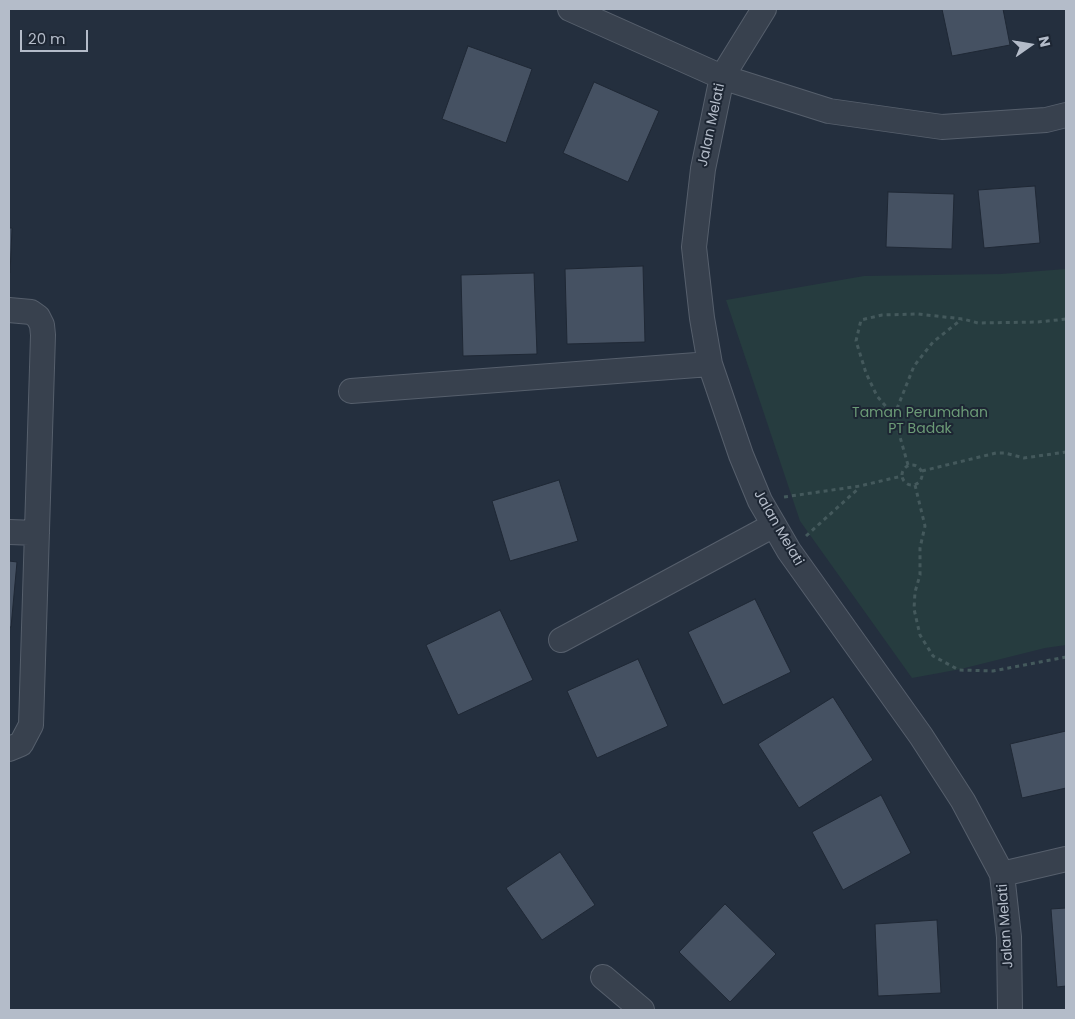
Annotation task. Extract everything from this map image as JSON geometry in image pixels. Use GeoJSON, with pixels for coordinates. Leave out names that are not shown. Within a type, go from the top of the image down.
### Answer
{"type":"FeatureCollection","features":[{"type":"Feature","properties":{"kind":"street"},"geometry":{"type":"LineString","coordinates":[[570,9],[722,77],[829,111],[942,127],[1046,120],[1066,115]]}},
{"type":"Feature","properties":{"kind":"street","name":"Jalan Melati"},"geometry":{"type":"LineString","coordinates":[[764,9],[722,77],[703,168],[694,247],[702,318],[710,364],[741,455],[760,501],[789,552],[921,736],[963,801],[1002,874],[1008,937],[1010,1010]]}},
{"type":"Feature","properties":{"kind":"street"},"geometry":{"type":"LineString","coordinates":[[9,310],[31,312],[38,317],[42,325],[43,335],[31,725],[21,744],[9,749]]}},
{"type":"Feature","properties":{"kind":"street"},"geometry":{"type":"LineString","coordinates":[[351,391],[710,364]]}},
{"type":"Feature","properties":{"kind":"street"},"geometry":{"type":"LineString","coordinates":[[561,640],[774,525]]}},
{"type":"Feature","properties":{"kind":"street"},"geometry":{"type":"LineString","coordinates":[[9,532],[37,533]]}},
{"type":"Feature","properties":{"kind":"street"},"geometry":{"type":"LineString","coordinates":[[1002,874],[1066,859]]}},
{"type":"Feature","properties":{"kind":"street"},"geometry":{"type":"LineString","coordinates":[[603,977],[642,1010]]}},
{"type":"Feature","properties":{"kind":"path"},"geometry":{"type":"LineString","coordinates":[[908,465],[894,416],[877,396],[866,372],[856,341],[861,320],[882,315],[918,314],[963,319],[978,323],[1038,322],[1066,319]]}},
{"type":"Feature","properties":{"kind":"path"},"geometry":{"type":"LineString","coordinates":[[894,416],[914,366],[933,342],[963,319]]}},
{"type":"Feature","properties":{"kind":"path"},"geometry":{"type":"LineString","coordinates":[[922,471],[996,453],[1005,453],[1024,458],[1066,452]]}},
{"type":"Feature","properties":{"kind":"path"},"geometry":{"type":"LineString","coordinates":[[908,465],[916,465],[922,471],[923,477],[915,485],[909,485],[902,476],[904,468],[908,465]]}},
{"type":"Feature","properties":{"kind":"path"},"geometry":{"type":"LineString","coordinates":[[760,501],[860,486],[902,476]]}},
{"type":"Feature","properties":{"kind":"path"},"geometry":{"type":"LineString","coordinates":[[915,485],[925,526],[920,548],[920,575],[914,609],[920,635],[933,656],[959,670],[993,671],[1066,658]]}},
{"type":"Feature","properties":{"kind":"path"},"geometry":{"type":"LineString","coordinates":[[789,552],[860,486]]}},
{"type":"Feature","properties":{"kind":"green space","name":"Taman Perumahan PT Badak"},"geometry":{"type":"Polygon","coordinates":[[[1066,269],[1066,645],[912,678],[800,521],[726,300],[864,276],[1001,274],[1066,269]]]}},
{"type":"Feature","properties":{"kind":"building"},"geometry":{"type":"Polygon","coordinates":[[[942,9],[1003,9],[1010,45],[952,56],[942,9]]]}},
{"type":"Feature","properties":{"kind":"building"},"geometry":{"type":"Polygon","coordinates":[[[468,46],[532,69],[506,143],[442,119],[468,46]]]}},
{"type":"Feature","properties":{"kind":"building"},"geometry":{"type":"Polygon","coordinates":[[[594,82],[659,111],[628,182],[563,153],[594,82]]]}},
{"type":"Feature","properties":{"kind":"building"},"geometry":{"type":"Polygon","coordinates":[[[1035,186],[1040,243],[984,248],[978,190],[1035,186]]]}},
{"type":"Feature","properties":{"kind":"building"},"geometry":{"type":"Polygon","coordinates":[[[888,192],[954,194],[952,249],[886,247],[888,192]]]}},
{"type":"Feature","properties":{"kind":"building"},"geometry":{"type":"Polygon","coordinates":[[[9,228],[12,228],[10,273],[9,273],[9,228]]]}},
{"type":"Feature","properties":{"kind":"building"},"geometry":{"type":"Polygon","coordinates":[[[643,266],[645,342],[567,344],[565,269],[643,266]]]}},
{"type":"Feature","properties":{"kind":"building"},"geometry":{"type":"Polygon","coordinates":[[[534,273],[537,354],[463,356],[461,275],[534,273]]]}},
{"type":"Feature","properties":{"kind":"building"},"geometry":{"type":"Polygon","coordinates":[[[559,480],[578,541],[510,561],[492,501],[559,480]]]}},
{"type":"Feature","properties":{"kind":"building"},"geometry":{"type":"Polygon","coordinates":[[[9,561],[17,562],[11,627],[9,627],[9,561]]]}},
{"type":"Feature","properties":{"kind":"building"},"geometry":{"type":"Polygon","coordinates":[[[755,599],[791,672],[723,705],[688,632],[755,599]]]}},
{"type":"Feature","properties":{"kind":"building"},"geometry":{"type":"Polygon","coordinates":[[[500,610],[533,680],[458,715],[426,645],[500,610]]]}},
{"type":"Feature","properties":{"kind":"building"},"geometry":{"type":"Polygon","coordinates":[[[638,659],[668,726],[597,758],[567,691],[638,659]]]}},
{"type":"Feature","properties":{"kind":"building"},"geometry":{"type":"Polygon","coordinates":[[[833,697],[873,760],[799,808],[758,744],[833,697]]]}},
{"type":"Feature","properties":{"kind":"building"},"geometry":{"type":"Polygon","coordinates":[[[1066,731],[1066,788],[1022,798],[1010,744],[1066,731]]]}},
{"type":"Feature","properties":{"kind":"building"},"geometry":{"type":"Polygon","coordinates":[[[881,795],[911,853],[843,890],[812,832],[881,795]]]}},
{"type":"Feature","properties":{"kind":"building"},"geometry":{"type":"Polygon","coordinates":[[[560,852],[595,905],[542,940],[506,888],[560,852]]]}},
{"type":"Feature","properties":{"kind":"building"},"geometry":{"type":"Polygon","coordinates":[[[725,904],[776,954],[730,1002],[679,952],[725,904]]]}},
{"type":"Feature","properties":{"kind":"building"},"geometry":{"type":"Polygon","coordinates":[[[1066,908],[1066,986],[1057,987],[1051,909],[1066,908]]]}},
{"type":"Feature","properties":{"kind":"building"},"geometry":{"type":"Polygon","coordinates":[[[937,920],[941,993],[878,996],[875,924],[937,920]]]}}]}
